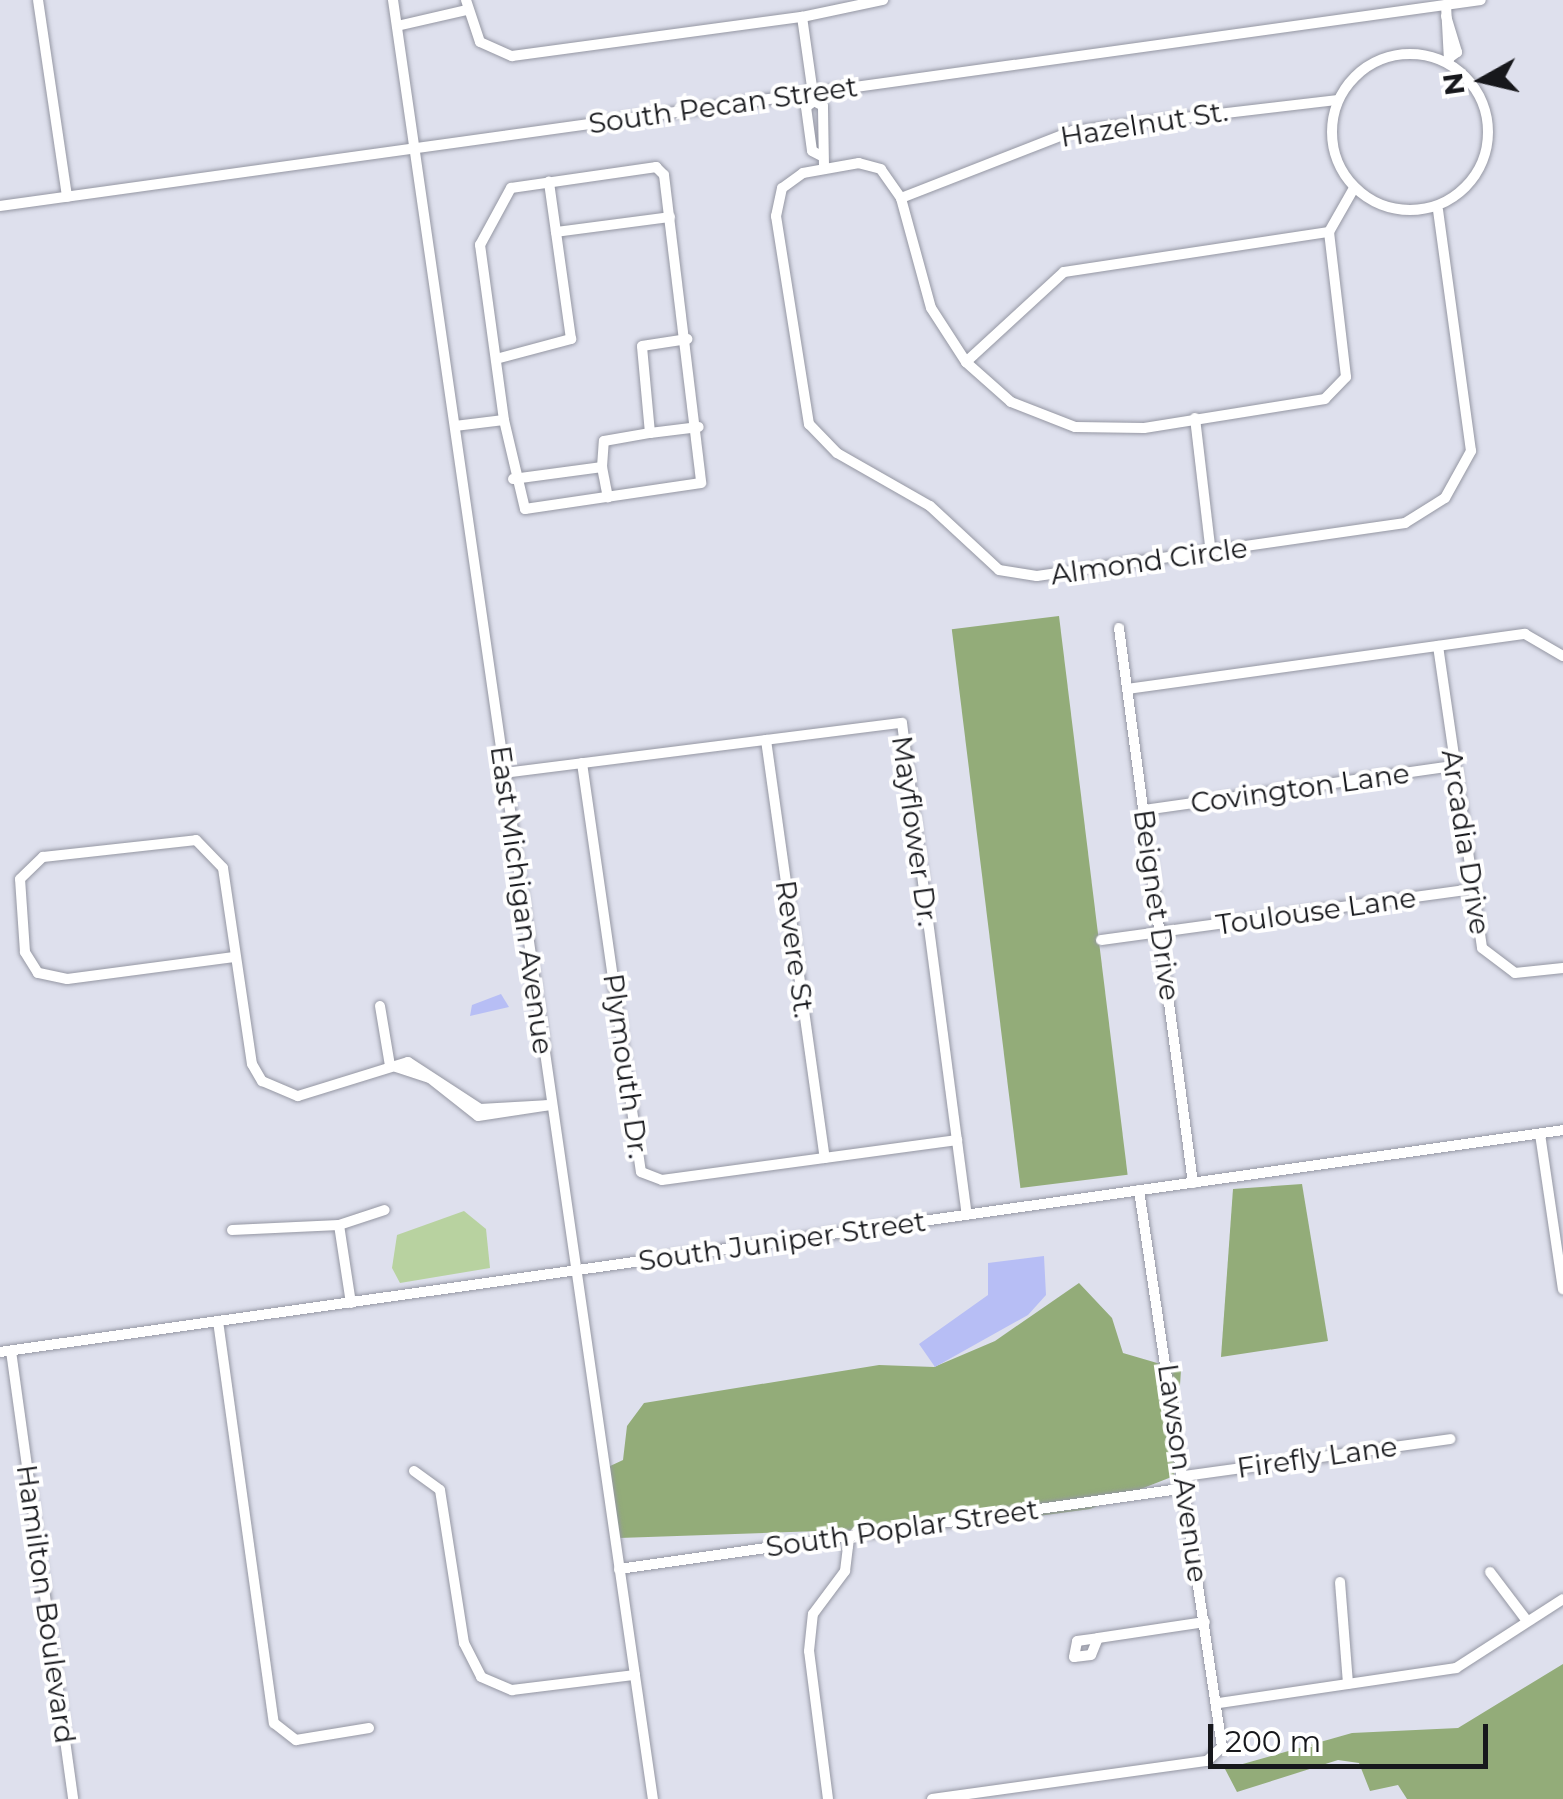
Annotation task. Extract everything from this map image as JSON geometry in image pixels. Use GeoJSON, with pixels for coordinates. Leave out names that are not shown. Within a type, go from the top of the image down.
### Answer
{"type":"FeatureCollection","features":[{"type":"Feature","properties":{"kind":"street"},"geometry":{"type":"LineString","coordinates":[[38,0],[66,197]]}},
{"type":"Feature","properties":{"kind":"street","name":"East Michigan Avenue"},"geometry":{"type":"LineString","coordinates":[[393,0],[653,1799]]}},
{"type":"Feature","properties":{"kind":"street"},"geometry":{"type":"LineString","coordinates":[[397,26],[466,5],[480,42],[512,56],[802,17],[884,0]]}},
{"type":"Feature","properties":{"kind":"street","name":"South Pecan Street"},"geometry":{"type":"LineString","coordinates":[[0,206],[1446,11],[1481,0]]}},
{"type":"Feature","properties":{"kind":"street"},"geometry":{"type":"LineString","coordinates":[[1446,11],[1449,60],[1484,106],[1489,142],[1471,181],[1438,210],[1378,204],[1354,188],[1335,156],[1338,100],[1362,68],[1400,52],[1449,60]]}},
{"type":"Feature","properties":{"kind":"street"},"geometry":{"type":"LineString","coordinates":[[802,17],[813,97],[823,106],[823,161]]}},
{"type":"Feature","properties":{"kind":"street"},"geometry":{"type":"LineString","coordinates":[[813,97],[806,108],[812,151],[823,161],[881,169],[902,198],[931,308],[966,362],[1011,402],[1075,427],[1195,418],[1325,399],[1346,377],[1328,232],[1354,188]]}},
{"type":"Feature","properties":{"kind":"street","name":"Hazelnut St."},"geometry":{"type":"LineString","coordinates":[[902,198],[1074,131],[1338,100]]}},
{"type":"Feature","properties":{"kind":"street","name":"Almond Circle"},"geometry":{"type":"LineString","coordinates":[[823,161],[782,188],[776,216],[799,394],[809,424],[837,453],[930,506],[999,570],[1037,576],[1211,554],[1405,523],[1445,498],[1471,451],[1438,210]]}},
{"type":"Feature","properties":{"kind":"street"},"geometry":{"type":"LineString","coordinates":[[656,167],[670,217],[699,427],[702,483],[526,508],[513,479],[480,245],[510,188],[549,182],[656,167]]}},
{"type":"Feature","properties":{"kind":"street"},"geometry":{"type":"LineString","coordinates":[[496,359],[570,339],[549,182]]}},
{"type":"Feature","properties":{"kind":"street"},"geometry":{"type":"LineString","coordinates":[[556,232],[670,217]]}},
{"type":"Feature","properties":{"kind":"street"},"geometry":{"type":"LineString","coordinates":[[966,362],[1064,272],[1328,232]]}},
{"type":"Feature","properties":{"kind":"street"},"geometry":{"type":"LineString","coordinates":[[650,433],[642,346],[687,339]]}},
{"type":"Feature","properties":{"kind":"street"},"geometry":{"type":"LineString","coordinates":[[1195,418],[1211,554]]}},
{"type":"Feature","properties":{"kind":"street"},"geometry":{"type":"LineString","coordinates":[[455,426],[504,420]]}},
{"type":"Feature","properties":{"kind":"street"},"geometry":{"type":"LineString","coordinates":[[608,497],[602,466],[604,440],[699,427]]}},
{"type":"Feature","properties":{"kind":"street"},"geometry":{"type":"LineString","coordinates":[[513,479],[602,466]]}},
{"type":"Feature","properties":{"kind":"street","name":"Beignet Drive"},"geometry":{"type":"LineString","coordinates":[[1119,628],[1193,1183]]}},
{"type":"Feature","properties":{"kind":"street"},"geometry":{"type":"LineString","coordinates":[[1128,689],[1525,634],[1563,656]]}},
{"type":"Feature","properties":{"kind":"street","name":"Arcadia Drive"},"geometry":{"type":"LineString","coordinates":[[1438,646],[1479,939],[1494,964],[1515,973],[1563,968]]}},
{"type":"Feature","properties":{"kind":"street","name":"Mayflower Dr."},"geometry":{"type":"LineString","coordinates":[[504,773],[902,723],[967,1214]]}},
{"type":"Feature","properties":{"kind":"street","name":"Revere St."},"geometry":{"type":"LineString","coordinates":[[766,740],[825,1158]]}},
{"type":"Feature","properties":{"kind":"street","name":"Plymouth Dr."},"geometry":{"type":"LineString","coordinates":[[582,763],[641,1172],[662,1180],[958,1140]]}},
{"type":"Feature","properties":{"kind":"street","name":"Covington Lane"},"geometry":{"type":"LineString","coordinates":[[1144,810],[1455,766]]}},
{"type":"Feature","properties":{"kind":"street"},"geometry":{"type":"LineString","coordinates":[[234,956],[67,979],[38,973],[25,952],[20,879],[43,857],[196,840],[223,868],[234,956],[262,1080],[298,1096],[390,1066],[431,1070],[480,1109],[550,1105]]}},
{"type":"Feature","properties":{"kind":"street","name":"Toulouse Lane"},"geometry":{"type":"LineString","coordinates":[[1101,940],[1472,890]]}},
{"type":"Feature","properties":{"kind":"street"},"geometry":{"type":"LineString","coordinates":[[380,1006],[390,1066]]}},
{"type":"Feature","properties":{"kind":"street","name":"South Juniper Street"},"geometry":{"type":"LineString","coordinates":[[6,1351],[1563,1130]]}},
{"type":"Feature","properties":{"kind":"street"},"geometry":{"type":"LineString","coordinates":[[1540,1134],[1563,1288]]}},
{"type":"Feature","properties":{"kind":"street","name":"Lawson Avenue"},"geometry":{"type":"LineString","coordinates":[[932,1799],[1217,1756],[1219,1704],[1140,1190]]}},
{"type":"Feature","properties":{"kind":"street"},"geometry":{"type":"LineString","coordinates":[[232,1230],[339,1225],[385,1210]]}},
{"type":"Feature","properties":{"kind":"street"},"geometry":{"type":"LineString","coordinates":[[339,1225],[351,1303]]}},
{"type":"Feature","properties":{"kind":"street"},"geometry":{"type":"LineString","coordinates":[[218,1322],[269,1675],[285,1738],[368,1728]]}},
{"type":"Feature","properties":{"kind":"street","name":"Hamilton Boulevard"},"geometry":{"type":"LineString","coordinates":[[6,1351],[72,1799]]}},
{"type":"Feature","properties":{"kind":"street","name":"Firefly Lane"},"geometry":{"type":"LineString","coordinates":[[1185,1482],[1450,1439]]}},
{"type":"Feature","properties":{"kind":"street"},"geometry":{"type":"LineString","coordinates":[[414,1471],[440,1490],[464,1643],[480,1677],[512,1690],[635,1676]]}},
{"type":"Feature","properties":{"kind":"street","name":"South Poplar Street"},"geometry":{"type":"LineString","coordinates":[[619,1569],[1185,1482]]}},
{"type":"Feature","properties":{"kind":"street"},"geometry":{"type":"LineString","coordinates":[[828,1799],[809,1651],[813,1614],[845,1570],[849,1536]]}},
{"type":"Feature","properties":{"kind":"street"},"geometry":{"type":"LineString","coordinates":[[1490,1572],[1527,1622]]}},
{"type":"Feature","properties":{"kind":"street"},"geometry":{"type":"LineString","coordinates":[[1340,1582],[1348,1684]]}},
{"type":"Feature","properties":{"kind":"street"},"geometry":{"type":"LineString","coordinates":[[1219,1704],[1456,1668],[1563,1599]]}},
{"type":"Feature","properties":{"kind":"street"},"geometry":{"type":"LineString","coordinates":[[1098,1638],[1205,1622]]}},
{"type":"Feature","properties":{"kind":"green space"},"geometry":{"type":"Polygon","coordinates":[[[1059,616],[1128,1175],[1020,1188],[952,629],[1059,616]]]}},
{"type":"Feature","properties":{"kind":"green space"},"geometry":{"type":"Polygon","coordinates":[[[1302,1184],[1328,1341],[1221,1357],[1233,1189],[1302,1184]]]}},
{"type":"Feature","properties":{"kind":"green space"},"geometry":{"type":"Polygon","coordinates":[[[464,1211],[486,1229],[490,1268],[400,1283],[392,1268],[397,1235],[464,1211]]]}},
{"type":"Feature","properties":{"kind":"green space"},"geometry":{"type":"Polygon","coordinates":[[[1079,1283],[1112,1318],[1123,1353],[1181,1370],[1174,1476],[1090,1509],[963,1526],[619,1538],[608,1467],[623,1460],[627,1426],[644,1403],[879,1365],[934,1367],[995,1341],[1079,1283]]]}},
{"type":"Feature","properties":{"kind":"green space"},"geometry":{"type":"Polygon","coordinates":[[[1563,1664],[1563,1799],[1407,1799],[1398,1785],[1370,1791],[1359,1763],[1338,1760],[1237,1792],[1225,1769],[1352,1733],[1458,1728],[1563,1664]]]}},
{"type":"Feature","properties":{"kind":"water"},"geometry":{"type":"Polygon","coordinates":[[[501,994],[509,1007],[470,1016],[472,1005],[501,994]]]}},
{"type":"Feature","properties":{"kind":"water"},"geometry":{"type":"Polygon","coordinates":[[[1044,1256],[1046,1295],[1028,1315],[935,1367],[919,1344],[988,1295],[988,1263],[1044,1256]]]}}]}
